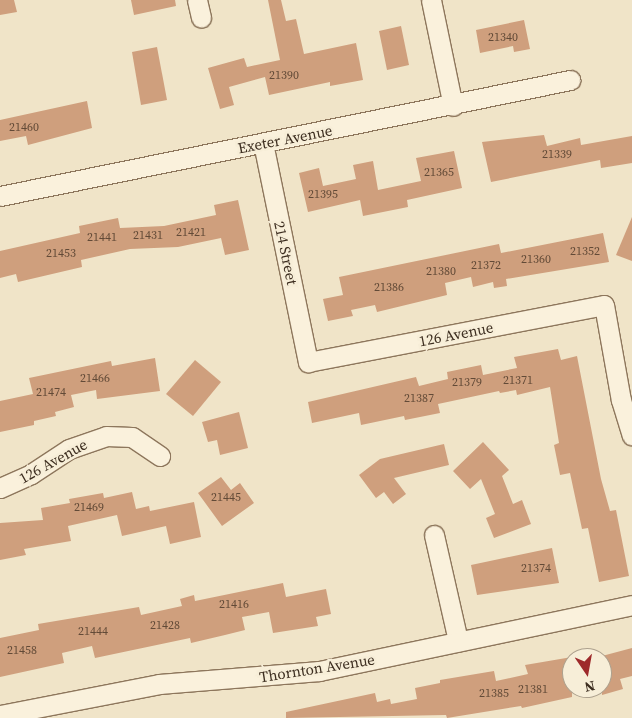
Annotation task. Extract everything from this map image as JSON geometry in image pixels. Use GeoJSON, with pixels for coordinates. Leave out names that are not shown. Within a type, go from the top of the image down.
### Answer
{"type":"FeatureCollection","features":[{"type":"Feature","properties":{"kind":"street"},"geometry":{"type":"LineString","coordinates":[[197,0],[201,18]]}},
{"type":"Feature","properties":{"kind":"street"},"geometry":{"type":"LineString","coordinates":[[430,0],[453,106]]}},
{"type":"Feature","properties":{"kind":"street","name":"Exeter Avenue"},"geometry":{"type":"LineString","coordinates":[[0,196],[453,106],[570,80]]}},
{"type":"Feature","properties":{"kind":"street","name":"214 Street"},"geometry":{"type":"LineString","coordinates":[[263,143],[308,362]]}},
{"type":"Feature","properties":{"kind":"street","name":"126 Avenue"},"geometry":{"type":"LineString","coordinates":[[308,362],[604,305],[621,400],[632,435]]}},
{"type":"Feature","properties":{"kind":"street","name":"126 Avenue"},"geometry":{"type":"LineString","coordinates":[[0,488],[31,474],[69,449],[106,436],[132,437],[160,456]]}},
{"type":"Feature","properties":{"kind":"street"},"geometry":{"type":"LineString","coordinates":[[434,535],[458,641]]}},
{"type":"Feature","properties":{"kind":"street","name":"Thornton Avenue"},"geometry":{"type":"LineString","coordinates":[[0,715],[159,684],[319,671],[632,605]]}},
{"type":"Feature","properties":{"kind":"building"},"geometry":{"type":"Polygon","coordinates":[[[0,0],[14,0],[17,12],[0,15],[0,0]]]}},
{"type":"Feature","properties":{"kind":"building"},"geometry":{"type":"Polygon","coordinates":[[[131,0],[175,0],[176,6],[134,15],[131,0]]]}},
{"type":"Feature","properties":{"kind":"building"},"geometry":{"type":"Polygon","coordinates":[[[268,0],[281,0],[286,21],[296,19],[304,54],[356,43],[363,80],[330,86],[330,82],[269,95],[265,77],[229,87],[234,105],[220,109],[208,68],[244,58],[247,67],[280,60],[268,0]]]}},
{"type":"Feature","properties":{"kind":"building"},"geometry":{"type":"Polygon","coordinates":[[[524,20],[530,49],[514,52],[513,46],[480,53],[476,30],[524,20]]]}},
{"type":"Feature","properties":{"kind":"building"},"geometry":{"type":"Polygon","coordinates":[[[401,26],[409,65],[387,70],[379,31],[401,26]]]}},
{"type":"Feature","properties":{"kind":"building"},"geometry":{"type":"Polygon","coordinates":[[[157,47],[167,100],[141,105],[132,52],[157,47]]]}},
{"type":"Feature","properties":{"kind":"building"},"geometry":{"type":"Polygon","coordinates":[[[87,101],[92,128],[28,145],[26,136],[0,141],[0,120],[87,101]]]}},
{"type":"Feature","properties":{"kind":"building"},"geometry":{"type":"Polygon","coordinates":[[[544,135],[547,146],[580,138],[581,145],[632,136],[632,163],[601,168],[600,160],[491,182],[482,142],[544,135]]]}},
{"type":"Feature","properties":{"kind":"building"},"geometry":{"type":"Polygon","coordinates":[[[454,151],[462,188],[407,200],[408,207],[363,216],[360,200],[308,212],[299,173],[319,168],[323,186],[356,179],[353,165],[373,161],[378,190],[421,181],[416,158],[454,151]]]}},
{"type":"Feature","properties":{"kind":"building"},"geometry":{"type":"Polygon","coordinates":[[[238,200],[249,250],[225,255],[221,238],[178,247],[130,249],[81,260],[82,267],[18,282],[16,274],[0,278],[0,251],[80,233],[79,226],[118,218],[120,228],[164,226],[216,215],[214,205],[238,200]]]}},
{"type":"Feature","properties":{"kind":"building"},"geometry":{"type":"Polygon","coordinates":[[[632,217],[632,261],[616,255],[632,217]]]}},
{"type":"Feature","properties":{"kind":"building"},"geometry":{"type":"Polygon","coordinates":[[[603,233],[609,262],[506,279],[507,286],[494,288],[493,282],[473,287],[471,277],[445,283],[447,295],[377,312],[375,305],[351,310],[353,316],[328,321],[323,299],[343,295],[339,277],[499,244],[501,253],[603,233]]]}},
{"type":"Feature","properties":{"kind":"building"},"geometry":{"type":"Polygon","coordinates":[[[558,349],[561,360],[577,356],[601,479],[610,511],[616,510],[629,576],[599,582],[588,528],[582,529],[570,473],[560,475],[554,445],[559,443],[550,387],[517,395],[516,390],[500,393],[499,391],[438,404],[440,413],[405,420],[404,416],[361,425],[359,413],[312,423],[308,402],[416,377],[419,386],[448,379],[447,372],[481,365],[483,375],[517,368],[514,357],[558,349]]]}},
{"type":"Feature","properties":{"kind":"building"},"geometry":{"type":"Polygon","coordinates":[[[155,358],[160,391],[97,399],[96,390],[71,395],[74,407],[55,412],[56,416],[34,421],[34,425],[0,432],[0,401],[33,394],[29,378],[111,361],[112,366],[155,358]]]}},
{"type":"Feature","properties":{"kind":"building"},"geometry":{"type":"Polygon","coordinates":[[[195,360],[221,382],[193,416],[166,394],[195,360]]]}},
{"type":"Feature","properties":{"kind":"building"},"geometry":{"type":"Polygon","coordinates":[[[239,412],[248,448],[220,455],[217,440],[208,442],[202,422],[239,412]]]}},
{"type":"Feature","properties":{"kind":"building"},"geometry":{"type":"Polygon","coordinates":[[[483,442],[509,470],[502,476],[513,504],[522,500],[531,524],[494,538],[486,518],[495,514],[481,479],[470,489],[453,471],[483,442]]]}},
{"type":"Feature","properties":{"kind":"building"},"geometry":{"type":"Polygon","coordinates":[[[444,444],[449,465],[394,478],[406,494],[393,504],[384,492],[376,498],[359,475],[380,459],[444,444]]]}},
{"type":"Feature","properties":{"kind":"building"},"geometry":{"type":"Polygon","coordinates":[[[221,477],[231,490],[240,483],[254,503],[222,526],[198,493],[221,477]]]}},
{"type":"Feature","properties":{"kind":"building"},"geometry":{"type":"Polygon","coordinates":[[[132,492],[136,509],[149,506],[150,511],[194,502],[201,537],[170,544],[166,526],[122,536],[117,515],[68,526],[71,541],[24,549],[26,555],[0,560],[0,523],[43,520],[41,508],[70,503],[69,499],[103,493],[104,498],[132,492]]]}},
{"type":"Feature","properties":{"kind":"building"},"geometry":{"type":"Polygon","coordinates":[[[552,548],[559,583],[477,595],[471,565],[552,548]]]}},
{"type":"Feature","properties":{"kind":"building"},"geometry":{"type":"Polygon","coordinates":[[[283,583],[286,597],[326,589],[331,614],[316,617],[318,626],[273,633],[269,612],[242,617],[245,630],[225,635],[191,643],[190,638],[95,658],[92,646],[62,653],[64,663],[0,677],[0,638],[39,630],[38,624],[139,607],[141,615],[182,606],[180,599],[194,595],[195,601],[283,583]]]}},
{"type":"Feature","properties":{"kind":"building"},"geometry":{"type":"Polygon","coordinates":[[[632,648],[632,676],[620,679],[623,689],[612,692],[612,653],[632,648]]]}},
{"type":"Feature","properties":{"kind":"building"},"geometry":{"type":"Polygon","coordinates":[[[562,659],[562,698],[567,698],[522,708],[521,706],[447,718],[446,715],[286,718],[286,712],[375,693],[377,702],[390,699],[391,704],[417,699],[415,688],[440,683],[440,680],[494,671],[496,681],[528,674],[525,665],[562,659]]]}}]}
